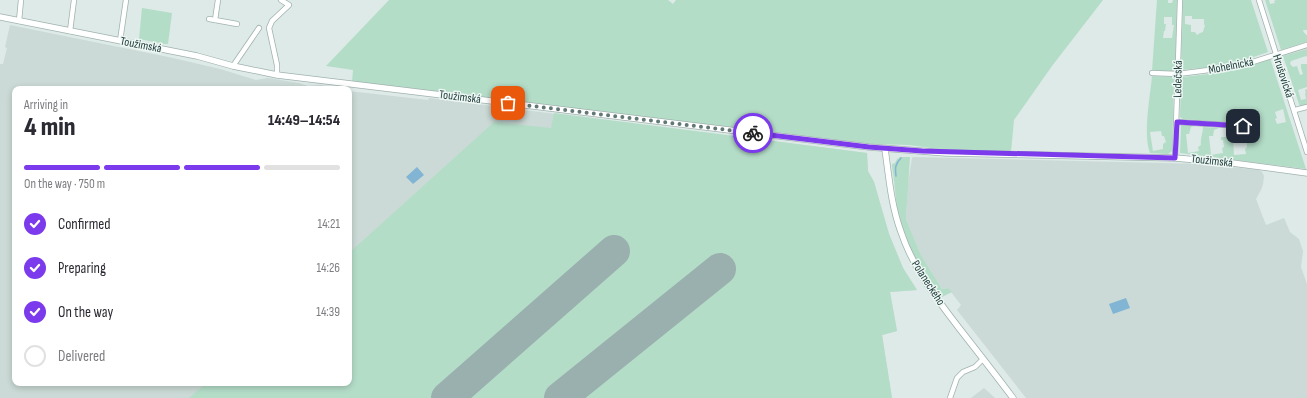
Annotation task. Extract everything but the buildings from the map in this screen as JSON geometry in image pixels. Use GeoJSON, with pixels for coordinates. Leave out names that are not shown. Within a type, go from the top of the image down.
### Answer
{"type":"FeatureCollection","features":[{"type":"Feature","properties":{"kind":"street"},"geometry":{"type":"LineString","coordinates":[[19,21],[21,0]]}},
{"type":"Feature","properties":{"kind":"street"},"geometry":{"type":"LineString","coordinates":[[70,31],[74,0]]}},
{"type":"Feature","properties":{"kind":"street"},"geometry":{"type":"LineString","coordinates":[[120,41],[126,0]]}},
{"type":"Feature","properties":{"kind":"street"},"geometry":{"type":"LineString","coordinates":[[215,20],[218,0]]}},
{"type":"Feature","properties":{"kind":"street"},"geometry":{"type":"LineString","coordinates":[[277,75],[277,64],[269,28],[272,20],[289,5],[282,0]]}},
{"type":"Feature","properties":{"kind":"street","name":"Ledečská"},"geometry":{"type":"LineString","coordinates":[[1175,158],[1180,0]]}},
{"type":"Feature","properties":{"kind":"street","name":"Hrušovická"},"geometry":{"type":"LineString","coordinates":[[1259,0],[1295,110],[1307,152]]}},
{"type":"Feature","properties":{"kind":"street","name":"Toužimská"},"geometry":{"type":"LineString","coordinates":[[0,17],[196,56],[233,66],[277,75],[885,149],[946,153],[1175,158],[1232,162],[1307,173]]}},
{"type":"Feature","properties":{"kind":"street"},"geometry":{"type":"LineString","coordinates":[[208,19],[237,24]]}},
{"type":"Feature","properties":{"kind":"street"},"geometry":{"type":"LineString","coordinates":[[233,66],[259,28]]}},
{"type":"Feature","properties":{"kind":"street","name":"Mohelnická"},"geometry":{"type":"LineString","coordinates":[[1152,73],[1178,74],[1240,66],[1307,44]]}},
{"type":"Feature","properties":{"kind":"street"},"geometry":{"type":"LineString","coordinates":[[1295,110],[1307,106]]}},
{"type":"Feature","properties":{"kind":"street"},"geometry":{"type":"LineString","coordinates":[[1177,122],[1243,126]]}},
{"type":"Feature","properties":{"kind":"street","name":"Polaneckého"},"geometry":{"type":"LineString","coordinates":[[885,149],[896,219],[917,269],[939,302],[1013,398]]}},
{"type":"Feature","properties":{"kind":"street"},"geometry":{"type":"LineString","coordinates":[[950,398],[957,378],[963,372],[975,367],[983,359]]}},
{"type":"Feature","properties":{"kind":"shaded area"},"geometry":{"type":"Polygon","coordinates":[[[10,25],[173,58],[220,69],[256,80],[268,78],[308,86],[12,86],[12,386],[352,386],[352,91],[428,100],[429,98],[867,153],[868,171],[874,182],[889,234],[903,268],[917,290],[890,292],[897,331],[882,335],[892,398],[0,398],[0,64],[3,64],[7,48],[5,47],[10,25]]]}},
{"type":"Feature","properties":{"kind":"shaded area"},"geometry":{"type":"Polygon","coordinates":[[[913,157],[1202,164],[1259,170],[1264,176],[1261,190],[1256,199],[1266,225],[1284,218],[1290,232],[1299,239],[1303,251],[1301,267],[1307,284],[1307,398],[1026,398],[957,310],[961,305],[948,288],[942,289],[921,255],[906,219],[908,184],[913,157]]]}},
{"type":"Feature","properties":{"kind":"shaded area"},"geometry":{"type":"Polygon","coordinates":[[[984,388],[995,398],[971,398],[984,388]]]}},
{"type":"Feature","properties":{"kind":"green space"},"geometry":{"type":"Polygon","coordinates":[[[389,0],[668,0],[673,4],[676,0],[1103,0],[1052,66],[1014,120],[1011,152],[946,150],[909,145],[871,144],[352,82],[353,70],[326,66],[389,0]]]}},
{"type":"Feature","properties":{"kind":"green space"},"geometry":{"type":"Polygon","coordinates":[[[1157,0],[1168,0],[1168,3],[1172,3],[1173,0],[1177,0],[1175,71],[1152,71],[1157,0]],[[1164,17],[1164,24],[1166,24],[1163,38],[1172,38],[1174,25],[1172,25],[1172,17],[1164,17]]]}},
{"type":"Feature","properties":{"kind":"green space"},"geometry":{"type":"Polygon","coordinates":[[[1183,0],[1251,0],[1268,52],[1245,60],[1247,66],[1270,58],[1306,169],[1180,153],[1181,125],[1195,126],[1191,127],[1189,134],[1186,134],[1188,153],[1199,151],[1198,147],[1201,145],[1203,127],[1219,128],[1214,130],[1213,136],[1209,136],[1211,155],[1223,153],[1222,148],[1224,147],[1221,137],[1227,137],[1227,128],[1231,128],[1234,155],[1246,154],[1245,149],[1247,147],[1247,141],[1244,141],[1244,136],[1240,136],[1239,127],[1242,124],[1183,119],[1180,117],[1181,79],[1183,77],[1225,72],[1222,66],[1181,70],[1183,0]],[[1185,16],[1185,24],[1191,25],[1191,32],[1195,32],[1197,35],[1203,32],[1205,26],[1204,19],[1192,19],[1192,16],[1185,16]],[[1283,109],[1275,112],[1277,124],[1286,122],[1283,109]]]}},
{"type":"Feature","properties":{"kind":"green space"},"geometry":{"type":"Polygon","coordinates":[[[1265,0],[1269,0],[1270,4],[1275,3],[1274,1],[1276,0],[1307,0],[1307,30],[1303,30],[1307,35],[1307,42],[1281,50],[1265,0]]]}},
{"type":"Feature","properties":{"kind":"green space"},"geometry":{"type":"Polygon","coordinates":[[[142,8],[172,13],[168,44],[139,39],[142,8]]]}},
{"type":"Feature","properties":{"kind":"green space"},"geometry":{"type":"Polygon","coordinates":[[[1307,49],[1307,57],[1306,56],[1291,61],[1290,64],[1293,67],[1297,66],[1300,75],[1303,74],[1301,64],[1307,64],[1307,87],[1298,90],[1301,100],[1306,99],[1305,90],[1307,89],[1307,105],[1300,107],[1283,56],[1307,49]]]}},
{"type":"Feature","properties":{"kind":"green space"},"geometry":{"type":"Polygon","coordinates":[[[1152,76],[1174,78],[1172,151],[1168,154],[1150,153],[1148,145],[1147,126],[1152,76]],[[1161,131],[1150,132],[1153,151],[1163,149],[1163,144],[1166,142],[1164,136],[1162,136],[1161,131]]]}},
{"type":"Feature","properties":{"kind":"green space"},"geometry":{"type":"Polygon","coordinates":[[[554,113],[867,153],[868,171],[874,182],[889,234],[903,268],[917,290],[890,292],[897,331],[882,335],[892,398],[189,398],[203,386],[352,386],[352,250],[494,122],[551,128],[554,113]]]}},
{"type":"Feature","properties":{"kind":"green space"},"geometry":{"type":"Polygon","coordinates":[[[900,157],[910,157],[906,219],[921,255],[942,289],[948,288],[952,292],[942,297],[939,296],[926,277],[904,235],[897,207],[892,167],[892,164],[895,163],[900,157]]]}},
{"type":"Feature","properties":{"kind":"water"},"geometry":{"type":"Polygon","coordinates":[[[417,167],[424,175],[413,184],[406,177],[417,167]]]}},
{"type":"Feature","properties":{"kind":"water"},"geometry":{"type":"Polygon","coordinates":[[[1126,298],[1130,308],[1113,314],[1109,304],[1126,298]]]}},
{"type":"Feature","properties":{"kind":"waterway"},"geometry":{"type":"LineString","coordinates":[[896,176],[896,166],[901,158]]}},
{"type":"Feature","properties":{"kind":"runway"},"geometry":{"type":"LineString","coordinates":[[447,398],[614,251]]}},
{"type":"Feature","properties":{"kind":"runway"},"geometry":{"type":"LineString","coordinates":[[560,398],[720,269]]}},
{"type":"Feature","properties":{"kind":"way so far"},"geometry":{"type":"LineString","coordinates":[[508,103],[753,133]]}},
{"type":"Feature","properties":{"kind":"route"},"geometry":{"type":"LineString","coordinates":[[753,133],[869,147],[946,153],[1175,158],[1177,122],[1243,126]]}}]}
